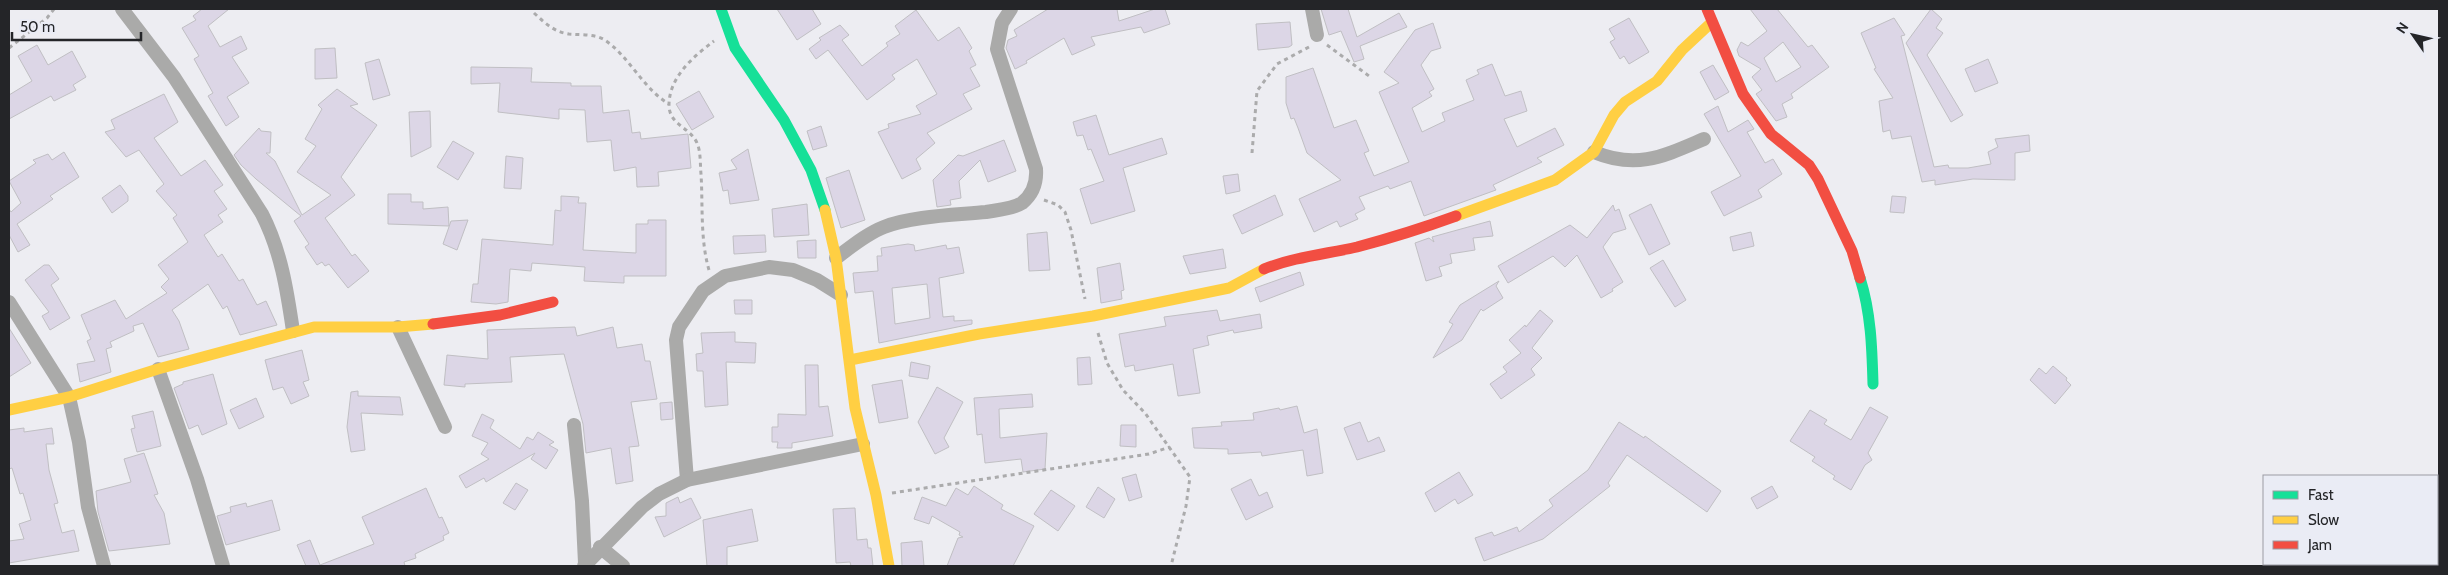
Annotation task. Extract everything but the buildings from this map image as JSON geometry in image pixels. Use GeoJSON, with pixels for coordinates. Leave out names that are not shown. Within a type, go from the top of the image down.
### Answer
{"type":"FeatureCollection","features":[{"type":"Feature","properties":{"kind":"street"},"geometry":{"type":"LineString","coordinates":[[122,9],[174,77],[262,214],[274,237],[282,265],[293,331]]}},
{"type":"Feature","properties":{"kind":"street"},"geometry":{"type":"LineString","coordinates":[[722,9],[735,48],[784,120],[811,170],[825,209],[836,258],[855,408],[876,495],[889,566]]}},
{"type":"Feature","properties":{"kind":"street"},"geometry":{"type":"LineString","coordinates":[[836,258],[861,240],[884,227],[999,210],[1021,204],[1029,197],[1037,180],[1036,169],[997,49],[1002,23],[1011,9]]}},
{"type":"Feature","properties":{"kind":"street"},"geometry":{"type":"LineString","coordinates":[[1312,9],[1317,36]]}},
{"type":"Feature","properties":{"kind":"street"},"geometry":{"type":"LineString","coordinates":[[1707,9],[1743,94],[1771,134],[1809,165],[1818,179],[1852,251],[1866,296],[1871,330],[1873,384]]}},
{"type":"Feature","properties":{"kind":"street"},"geometry":{"type":"LineString","coordinates":[[850,360],[979,334],[1091,316],[1228,288],[1266,268],[1299,258],[1356,247],[1419,230],[1555,180],[1594,152],[1614,115],[1625,102],[1657,81],[1682,50],[1712,22]]}},
{"type":"Feature","properties":{"kind":"street"},"geometry":{"type":"LineString","coordinates":[[1594,152],[1612,160],[1636,162],[1663,156],[1704,139]]}},
{"type":"Feature","properties":{"kind":"street"},"geometry":{"type":"LineString","coordinates":[[686,480],[676,340],[679,327],[703,291],[713,282],[725,276],[769,267],[805,274],[841,295]]}},
{"type":"Feature","properties":{"kind":"street"},"geometry":{"type":"LineString","coordinates":[[9,302],[69,397],[79,442],[88,507],[104,566]]}},
{"type":"Feature","properties":{"kind":"street"},"geometry":{"type":"LineString","coordinates":[[9,410],[69,397],[293,331],[314,327],[398,327],[500,315],[553,302]]}},
{"type":"Feature","properties":{"kind":"street"},"geometry":{"type":"LineString","coordinates":[[398,327],[445,427]]}},
{"type":"Feature","properties":{"kind":"street"},"geometry":{"type":"LineString","coordinates":[[158,370],[197,479],[222,566]]}},
{"type":"Feature","properties":{"kind":"street"},"geometry":{"type":"LineString","coordinates":[[574,425],[582,501],[584,565]]}},
{"type":"Feature","properties":{"kind":"street"},"geometry":{"type":"LineString","coordinates":[[584,565],[600,547],[659,494],[686,480],[863,444]]}},
{"type":"Feature","properties":{"kind":"street"},"geometry":{"type":"LineString","coordinates":[[600,547],[623,566]]}},
{"type":"Feature","properties":{"kind":"path"},"geometry":{"type":"LineString","coordinates":[[9,48],[47,18],[54,9]]}},
{"type":"Feature","properties":{"kind":"path"},"geometry":{"type":"LineString","coordinates":[[534,13],[552,29],[567,34],[587,35],[603,39],[650,90],[668,104]]}},
{"type":"Feature","properties":{"kind":"path"},"geometry":{"type":"LineString","coordinates":[[713,282],[706,260],[697,144],[690,133],[670,116],[668,104],[672,89],[686,64],[728,31]]}},
{"type":"Feature","properties":{"kind":"path"},"geometry":{"type":"LineString","coordinates":[[1252,153],[1255,102],[1262,82],[1277,64],[1308,48],[1317,36],[1369,76]]}},
{"type":"Feature","properties":{"kind":"path"},"geometry":{"type":"LineString","coordinates":[[1029,197],[1058,205],[1065,212],[1091,316],[1107,363],[1119,383],[1146,413],[1190,477],[1186,506],[1171,566]]}},
{"type":"Feature","properties":{"kind":"path"},"geometry":{"type":"LineString","coordinates":[[876,495],[1149,454],[1170,447]]}},
{"type":"Feature","properties":{"kind":"traffic: fast"},"geometry":{"type":"LineString","coordinates":[[721,9],[735,48],[784,120],[811,170],[825,210]]}},
{"type":"Feature","properties":{"kind":"traffic: fast"},"geometry":{"type":"LineString","coordinates":[[1860,278],[1869,317],[1873,384]]}},
{"type":"Feature","properties":{"kind":"traffic: slow"},"geometry":{"type":"LineString","coordinates":[[1456,216],[1555,180],[1594,152],[1614,115],[1625,102],[1657,81],[1682,50],[1712,22]]}},
{"type":"Feature","properties":{"kind":"traffic: slow"},"geometry":{"type":"LineString","coordinates":[[825,210],[836,258],[855,408],[876,495],[889,566]]}},
{"type":"Feature","properties":{"kind":"traffic: slow"},"geometry":{"type":"LineString","coordinates":[[850,360],[979,334],[1093,316],[1229,288],[1264,269]]}},
{"type":"Feature","properties":{"kind":"traffic: slow"},"geometry":{"type":"LineString","coordinates":[[9,410],[69,397],[158,369],[314,327],[398,327],[433,324]]}},
{"type":"Feature","properties":{"kind":"traffic: jam"},"geometry":{"type":"LineString","coordinates":[[1707,9],[1743,94],[1771,134],[1809,165],[1818,179],[1852,251],[1860,278]]}},
{"type":"Feature","properties":{"kind":"traffic: jam"},"geometry":{"type":"LineString","coordinates":[[1264,269],[1298,259],[1370,244],[1456,216]]}},
{"type":"Feature","properties":{"kind":"traffic: jam"},"geometry":{"type":"LineString","coordinates":[[433,324],[500,315],[553,302]]}}]}
